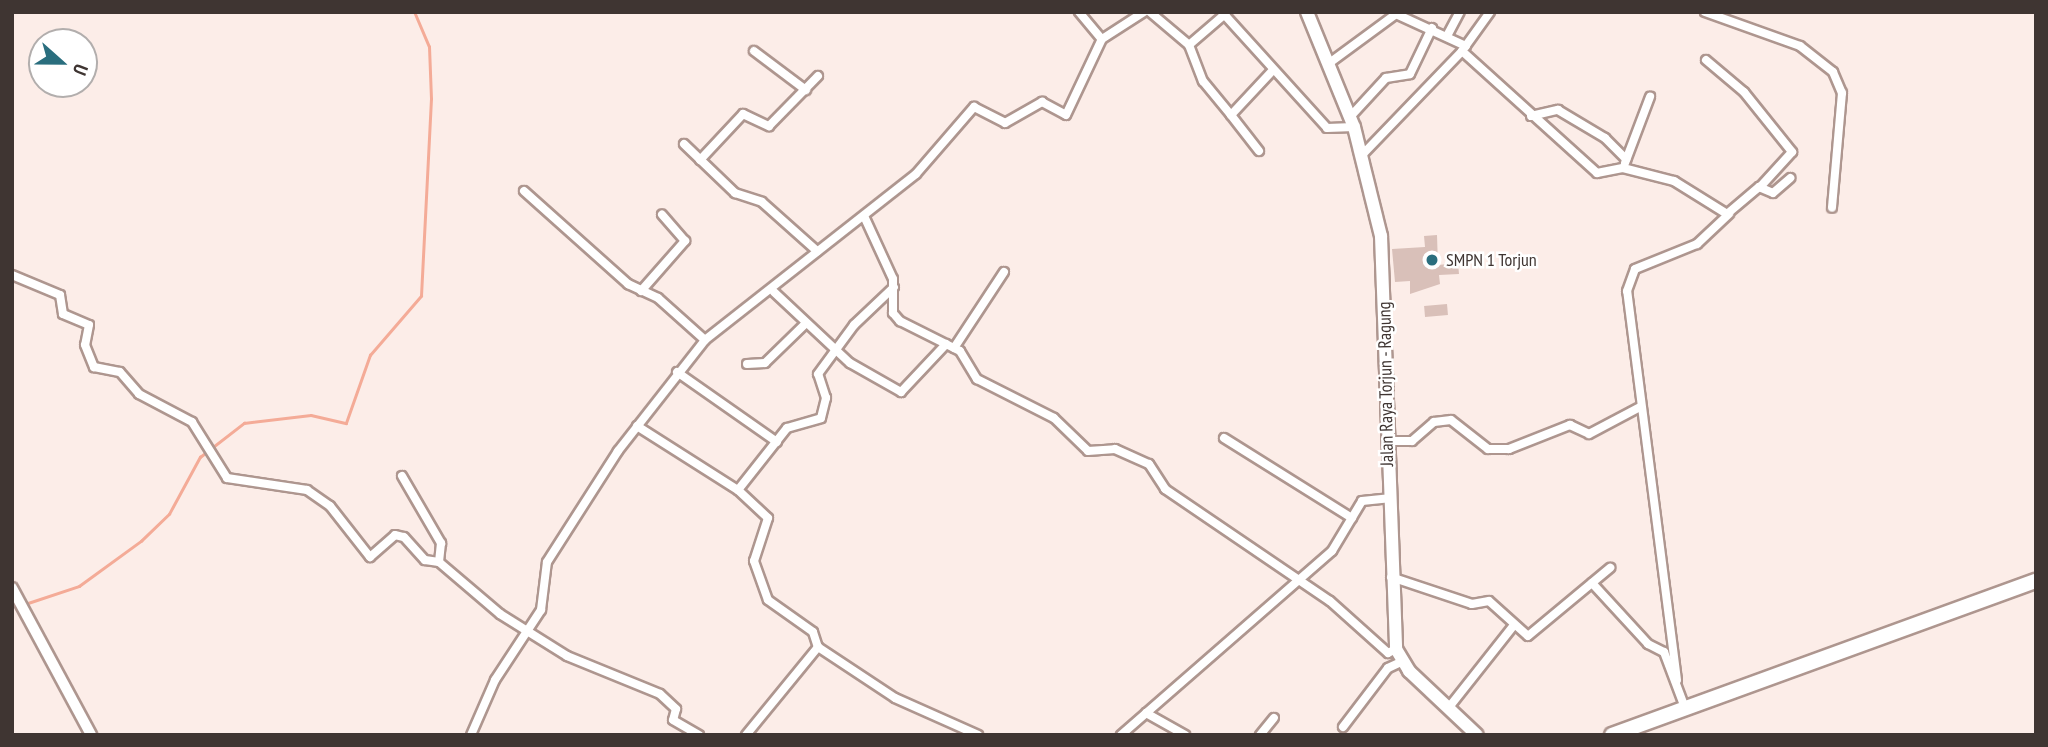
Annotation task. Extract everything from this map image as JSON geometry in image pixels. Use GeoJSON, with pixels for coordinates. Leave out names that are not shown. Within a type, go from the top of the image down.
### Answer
{"type":"FeatureCollection","features":[{"type":"Feature","properties":{"kind":"highway"},"geometry":{"type":"LineString","coordinates":[[1612,735],[2036,581]]}},
{"type":"Feature","properties":{"kind":"main road","name":"Jalan Raya Torjun - Ragung"},"geometry":{"type":"LineString","coordinates":[[1307,12],[1363,154],[1381,236],[1391,577],[1396,649],[1401,662],[1450,706],[1477,735]]}},
{"type":"Feature","properties":{"kind":"street"},"geometry":{"type":"LineString","coordinates":[[1079,12],[1102,39]]}},
{"type":"Feature","properties":{"kind":"street"},"geometry":{"type":"LineString","coordinates":[[471,735],[526,628],[545,598],[544,568],[637,426],[677,372],[705,340],[774,292],[817,251],[864,216],[945,147],[974,107],[1005,123],[1042,102],[1066,115],[1102,39],[1144,12]]}},
{"type":"Feature","properties":{"kind":"street"},"geometry":{"type":"LineString","coordinates":[[1150,12],[1189,45],[1203,81],[1259,151]]}},
{"type":"Feature","properties":{"kind":"street"},"geometry":{"type":"LineString","coordinates":[[1447,36],[1460,12]]}},
{"type":"Feature","properties":{"kind":"street"},"geometry":{"type":"LineString","coordinates":[[1363,154],[1464,49],[1490,12]]}},
{"type":"Feature","properties":{"kind":"street"},"geometry":{"type":"LineString","coordinates":[[1705,12],[1800,46],[1832,72],[1842,93],[1832,208]]}},
{"type":"Feature","properties":{"kind":"street"},"geometry":{"type":"LineString","coordinates":[[1189,45],[1224,13],[1331,131],[1352,122],[1386,78],[1410,74],[1432,28]]}},
{"type":"Feature","properties":{"kind":"street"},"geometry":{"type":"LineString","coordinates":[[1328,64],[1396,13],[1432,28],[1464,49],[1531,116],[1597,173],[1625,164]]}},
{"type":"Feature","properties":{"kind":"street"},"geometry":{"type":"LineString","coordinates":[[754,51],[806,90]]}},
{"type":"Feature","properties":{"kind":"street"},"geometry":{"type":"LineString","coordinates":[[1685,708],[1677,680],[1627,291],[1635,269],[1697,244],[1761,186],[1792,152],[1744,92],[1706,60]]}},
{"type":"Feature","properties":{"kind":"street"},"geometry":{"type":"LineString","coordinates":[[1231,114],[1273,70]]}},
{"type":"Feature","properties":{"kind":"street"},"geometry":{"type":"LineString","coordinates":[[700,160],[743,114],[769,127],[818,76]]}},
{"type":"Feature","properties":{"kind":"street"},"geometry":{"type":"LineString","coordinates":[[1625,164],[1650,97]]}},
{"type":"Feature","properties":{"kind":"street"},"geometry":{"type":"LineString","coordinates":[[1531,116],[1558,110],[1593,129],[1625,164],[1682,184],[1729,214]]}},
{"type":"Feature","properties":{"kind":"street"},"geometry":{"type":"LineString","coordinates":[[684,144],[700,160],[817,251]]}},
{"type":"Feature","properties":{"kind":"street"},"geometry":{"type":"LineString","coordinates":[[1761,186],[1773,193],[1790,178]]}},
{"type":"Feature","properties":{"kind":"street"},"geometry":{"type":"LineString","coordinates":[[524,191],[640,291],[658,298],[705,340]]}},
{"type":"Feature","properties":{"kind":"street"},"geometry":{"type":"LineString","coordinates":[[640,291],[685,242],[663,215]]}},
{"type":"Feature","properties":{"kind":"street"},"geometry":{"type":"LineString","coordinates":[[864,216],[894,287],[895,317],[950,346],[977,379],[1054,418],[1088,451],[1115,450],[1149,464],[1165,489],[1300,580],[1388,653],[1396,649]]}},
{"type":"Feature","properties":{"kind":"street"},"geometry":{"type":"LineString","coordinates":[[774,292],[804,325],[836,348],[860,370],[901,392],[950,346],[1004,272]]}},
{"type":"Feature","properties":{"kind":"street"},"geometry":{"type":"LineString","coordinates":[[12,275],[60,295],[63,314],[89,324],[85,345],[93,367],[120,372],[139,394],[192,422],[227,478],[295,486],[321,499],[370,557],[397,534],[425,560],[439,562],[500,614],[526,628],[566,656],[660,694],[676,709],[673,720],[690,733],[699,735]]}},
{"type":"Feature","properties":{"kind":"street"},"geometry":{"type":"LineString","coordinates":[[737,490],[792,425],[809,426],[821,418],[826,398],[816,381],[836,348],[894,287]]}},
{"type":"Feature","properties":{"kind":"street"},"geometry":{"type":"LineString","coordinates":[[747,364],[765,363],[804,325]]}},
{"type":"Feature","properties":{"kind":"street"},"geometry":{"type":"LineString","coordinates":[[677,372],[777,442]]}},
{"type":"Feature","properties":{"kind":"street"},"geometry":{"type":"LineString","coordinates":[[1388,441],[1412,441],[1434,422],[1451,420],[1488,449],[1509,449],[1570,425],[1589,434],[1611,416],[1640,407]]}},
{"type":"Feature","properties":{"kind":"street"},"geometry":{"type":"LineString","coordinates":[[637,426],[737,490],[768,518],[754,561],[768,600],[813,632],[818,647],[895,698],[978,735]]}},
{"type":"Feature","properties":{"kind":"street"},"geometry":{"type":"LineString","coordinates":[[1224,438],[1352,518]]}},
{"type":"Feature","properties":{"kind":"street"},"geometry":{"type":"LineString","coordinates":[[402,475],[441,543],[439,562]]}},
{"type":"Feature","properties":{"kind":"street"},"geometry":{"type":"LineString","coordinates":[[1122,735],[1332,551],[1362,501],[1389,498]]}},
{"type":"Feature","properties":{"kind":"street"},"geometry":{"type":"LineString","coordinates":[[1391,577],[1472,604],[1489,601],[1514,625],[1532,635],[1610,568]]}},
{"type":"Feature","properties":{"kind":"street"},"geometry":{"type":"LineString","coordinates":[[1592,583],[1650,647],[1661,649],[1677,680]]}},
{"type":"Feature","properties":{"kind":"street"},"geometry":{"type":"LineString","coordinates":[[12,588],[91,735]]}},
{"type":"Feature","properties":{"kind":"street"},"geometry":{"type":"LineString","coordinates":[[1450,706],[1514,625]]}},
{"type":"Feature","properties":{"kind":"street"},"geometry":{"type":"LineString","coordinates":[[746,735],[818,647]]}},
{"type":"Feature","properties":{"kind":"street"},"geometry":{"type":"LineString","coordinates":[[1343,727],[1388,668],[1401,662]]}},
{"type":"Feature","properties":{"kind":"street"},"geometry":{"type":"LineString","coordinates":[[1146,713],[1185,735]]}},
{"type":"Feature","properties":{"kind":"street"},"geometry":{"type":"LineString","coordinates":[[1260,735],[1275,718]]}},
{"type":"Feature","properties":{"kind":"building"},"geometry":{"type":"Polygon","coordinates":[[[1437,235],[1438,265],[1458,263],[1459,274],[1439,275],[1440,284],[1410,294],[1410,281],[1395,282],[1392,249],[1425,247],[1424,236],[1437,235]]]}},
{"type":"Feature","properties":{"kind":"building","name":"SMPN 1 Torjun"},"geometry":{"type":"Polygon","coordinates":[[[1447,304],[1448,315],[1425,317],[1424,306],[1447,304]]]}},
{"type":"Feature","properties":{"kind":"waterway"},"geometry":{"type":"LineString","coordinates":[[25,604],[79,586],[141,541],[169,514],[200,457],[244,423],[311,415],[346,423],[370,355],[421,296],[431,99],[429,47],[414,12]]}},
{"type":"Feature","properties":{"kind":"place","name":"SMPN 1 Torjun"},"geometry":{"type":"Point","coordinates":[1432,260]}}]}
